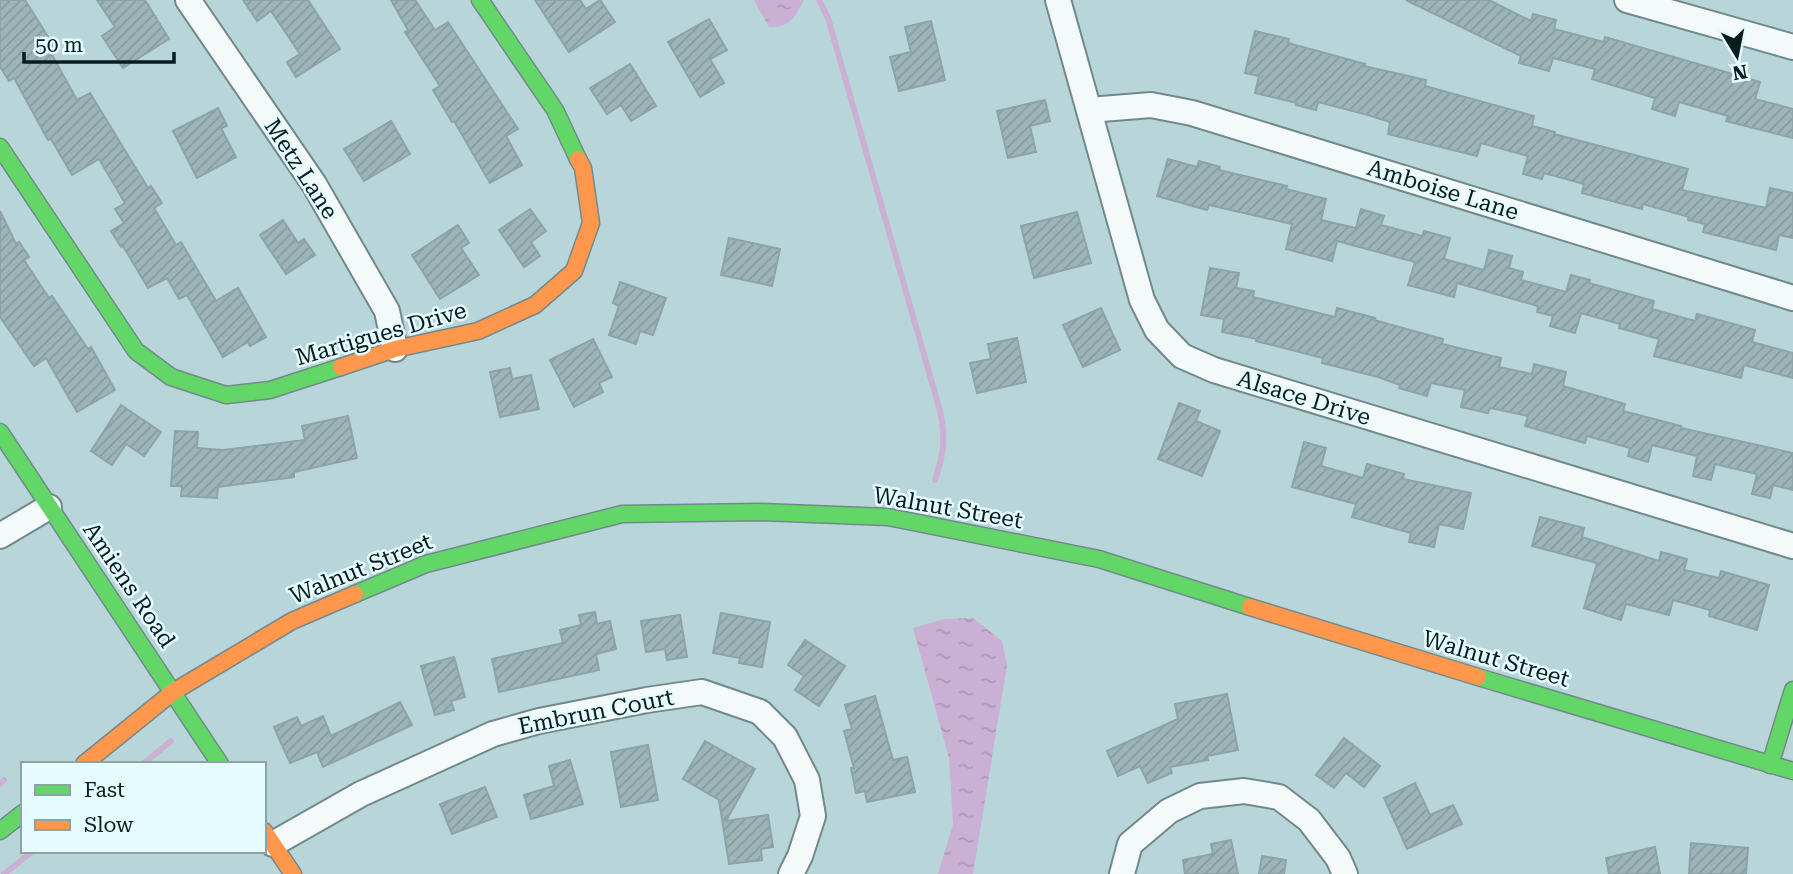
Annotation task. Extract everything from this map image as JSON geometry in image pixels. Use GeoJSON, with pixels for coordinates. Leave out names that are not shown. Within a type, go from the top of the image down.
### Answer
{"type":"FeatureCollection","features":[{"type":"Feature","properties":{"kind":"street","name":"Metz Lane"},"geometry":{"type":"LineString","coordinates":[[188,0],[314,184],[387,311],[395,349]]}},
{"type":"Feature","properties":{"kind":"street","name":"Martigues Drive"},"geometry":{"type":"LineString","coordinates":[[0,147],[136,351],[170,377],[226,395],[270,390],[395,349],[478,331],[535,306],[573,271],[591,223],[583,168],[555,110],[480,0]]}},
{"type":"Feature","properties":{"kind":"street","name":"Alsace Drive"},"geometry":{"type":"LineString","coordinates":[[1058,0],[1142,300],[1157,330],[1182,356],[1214,370],[1306,399],[1793,546]]}},
{"type":"Feature","properties":{"kind":"street"},"geometry":{"type":"LineString","coordinates":[[1628,0],[1793,47]]}},
{"type":"Feature","properties":{"kind":"street","name":"Amboise Lane"},"geometry":{"type":"LineString","coordinates":[[1089,110],[1151,105],[1192,113],[1793,298]]}},
{"type":"Feature","properties":{"kind":"street","name":"Amiens Road"},"geometry":{"type":"LineString","coordinates":[[0,432],[219,762]]}},
{"type":"Feature","properties":{"kind":"street"},"geometry":{"type":"LineString","coordinates":[[0,537],[49,507]]}},
{"type":"Feature","properties":{"kind":"street","name":"Walnut Street"},"geometry":{"type":"LineString","coordinates":[[86,762],[173,692],[292,621],[426,564],[622,514],[760,512],[888,517],[1098,558],[1409,657],[1793,771]]}},
{"type":"Feature","properties":{"kind":"street"},"geometry":{"type":"LineString","coordinates":[[1770,765],[1793,690]]}},
{"type":"Feature","properties":{"kind":"street","name":"Embrun Court"},"geometry":{"type":"LineString","coordinates":[[268,838],[493,734],[539,721],[702,692],[760,712],[785,737],[807,780],[813,816],[791,874]]}},
{"type":"Feature","properties":{"kind":"street"},"geometry":{"type":"LineString","coordinates":[[1122,874],[1130,844],[1169,811],[1200,796],[1244,791],[1279,797],[1309,820],[1338,858],[1345,874]]}},
{"type":"Feature","properties":{"kind":"street"},"geometry":{"type":"LineString","coordinates":[[0,831],[21,815]]}},
{"type":"Feature","properties":{"kind":"street"},"geometry":{"type":"LineString","coordinates":[[268,838],[293,874]]}},
{"type":"Feature","properties":{"kind":"water"},"geometry":{"type":"Polygon","coordinates":[[[754,0],[804,0],[788,23],[769,27],[754,0]]]}},
{"type":"Feature","properties":{"kind":"water"},"geometry":{"type":"Polygon","coordinates":[[[973,618],[1002,641],[1007,665],[973,874],[938,874],[953,824],[949,758],[913,628],[944,619],[973,618]]]}},
{"type":"Feature","properties":{"kind":"building"},"geometry":{"type":"Polygon","coordinates":[[[0,0],[25,0],[57,51],[52,55],[77,100],[90,93],[148,188],[151,186],[162,203],[154,208],[176,245],[181,242],[216,301],[238,288],[266,337],[250,346],[248,342],[223,357],[187,295],[179,299],[167,278],[148,288],[111,231],[124,223],[115,209],[125,203],[99,159],[72,175],[51,139],[48,140],[14,78],[9,81],[0,67],[0,0]]]}},
{"type":"Feature","properties":{"kind":"building"},"geometry":{"type":"Polygon","coordinates":[[[97,0],[145,0],[169,39],[123,68],[102,36],[115,27],[97,0]]]}},
{"type":"Feature","properties":{"kind":"building"},"geometry":{"type":"Polygon","coordinates":[[[243,0],[308,0],[340,49],[296,77],[287,62],[300,54],[271,11],[257,21],[243,0]]]}},
{"type":"Feature","properties":{"kind":"building"},"geometry":{"type":"Polygon","coordinates":[[[391,0],[415,0],[435,30],[448,22],[518,129],[506,136],[522,165],[490,183],[433,90],[440,86],[405,32],[408,30],[391,0]]]}},
{"type":"Feature","properties":{"kind":"building"},"geometry":{"type":"Polygon","coordinates":[[[535,0],[580,0],[586,9],[600,0],[615,22],[569,52],[535,0]]]}},
{"type":"Feature","properties":{"kind":"building"},"geometry":{"type":"Polygon","coordinates":[[[1406,0],[1489,0],[1531,21],[1533,14],[1556,20],[1554,29],[1604,42],[1605,37],[1760,82],[1755,99],[1793,109],[1793,138],[1726,121],[1728,116],[1679,102],[1675,116],[1652,109],[1655,98],[1592,79],[1595,69],[1553,58],[1549,71],[1519,63],[1521,56],[1406,0]]]}},
{"type":"Feature","properties":{"kind":"building"},"geometry":{"type":"Polygon","coordinates":[[[709,19],[727,50],[710,59],[724,83],[700,97],[668,42],[709,19]]]}},
{"type":"Feature","properties":{"kind":"building"},"geometry":{"type":"Polygon","coordinates":[[[931,21],[945,80],[899,91],[890,57],[911,52],[905,27],[931,21]]]}},
{"type":"Feature","properties":{"kind":"building"},"geometry":{"type":"Polygon","coordinates":[[[1255,31],[1289,39],[1288,43],[1365,64],[1364,66],[1426,80],[1425,86],[1534,116],[1532,126],[1555,132],[1554,134],[1688,169],[1682,190],[1766,208],[1770,188],[1793,193],[1793,238],[1779,235],[1776,250],[1703,232],[1705,224],[1688,220],[1689,217],[1643,204],[1642,209],[1582,193],[1584,184],[1544,173],[1542,179],[1523,174],[1528,156],[1481,143],[1477,156],[1388,134],[1390,122],[1368,115],[1318,102],[1316,110],[1255,93],[1259,76],[1245,73],[1255,31]]]}},
{"type":"Feature","properties":{"kind":"building"},"geometry":{"type":"Polygon","coordinates":[[[630,64],[656,106],[631,121],[621,105],[607,114],[590,88],[630,64]]]}},
{"type":"Feature","properties":{"kind":"building"},"geometry":{"type":"Polygon","coordinates":[[[1045,100],[1050,121],[1030,126],[1036,152],[1008,158],[997,111],[1045,100]]]}},
{"type":"Feature","properties":{"kind":"building"},"geometry":{"type":"Polygon","coordinates":[[[218,108],[227,126],[221,128],[236,157],[197,178],[173,131],[218,108]]]}},
{"type":"Feature","properties":{"kind":"building"},"geometry":{"type":"Polygon","coordinates":[[[391,121],[410,154],[364,181],[344,149],[391,121]]]}},
{"type":"Feature","properties":{"kind":"building"},"geometry":{"type":"Polygon","coordinates":[[[1168,159],[1197,167],[1199,161],[1220,167],[1219,170],[1287,186],[1286,189],[1326,199],[1321,220],[1356,228],[1361,209],[1384,216],[1381,225],[1422,236],[1424,231],[1450,238],[1444,259],[1484,270],[1489,250],[1512,256],[1509,268],[1523,272],[1521,280],[1566,292],[1571,275],[1590,280],[1589,283],[1654,301],[1652,309],[1695,321],[1697,314],[1755,330],[1752,342],[1793,353],[1793,378],[1744,365],[1741,378],[1654,356],[1659,339],[1619,328],[1620,324],[1581,313],[1575,333],[1550,326],[1553,316],[1537,312],[1538,306],[1457,283],[1454,297],[1408,285],[1415,262],[1337,241],[1332,261],[1286,249],[1292,224],[1209,205],[1207,210],[1157,196],[1168,159]]]}},
{"type":"Feature","properties":{"kind":"building"},"geometry":{"type":"Polygon","coordinates":[[[530,209],[546,231],[531,242],[540,256],[524,267],[499,230],[530,209]]]}},
{"type":"Feature","properties":{"kind":"building"},"geometry":{"type":"Polygon","coordinates":[[[0,211],[16,244],[19,242],[29,257],[24,260],[88,349],[91,347],[115,390],[77,412],[46,358],[34,366],[0,317],[0,211]]]}},
{"type":"Feature","properties":{"kind":"building"},"geometry":{"type":"Polygon","coordinates":[[[1077,212],[1091,263],[1034,278],[1021,226],[1077,212]]]}},
{"type":"Feature","properties":{"kind":"building"},"geometry":{"type":"Polygon","coordinates":[[[283,220],[298,243],[304,239],[315,255],[286,274],[260,235],[283,220]]]}},
{"type":"Feature","properties":{"kind":"building"},"geometry":{"type":"Polygon","coordinates":[[[458,225],[469,243],[461,248],[479,275],[440,299],[412,255],[458,225]]]}},
{"type":"Feature","properties":{"kind":"building"},"geometry":{"type":"Polygon","coordinates":[[[729,238],[780,249],[772,286],[721,275],[729,238]]]}},
{"type":"Feature","properties":{"kind":"building"},"geometry":{"type":"Polygon","coordinates":[[[1210,268],[1239,273],[1236,288],[1254,291],[1253,297],[1335,317],[1337,308],[1375,318],[1374,320],[1443,339],[1442,344],[1501,358],[1499,367],[1532,374],[1534,364],[1566,372],[1563,386],[1625,404],[1623,411],[1681,428],[1793,453],[1793,490],[1773,485],[1770,498],[1752,494],[1757,474],[1715,464],[1711,480],[1693,476],[1697,456],[1652,445],[1648,462],[1628,456],[1630,448],[1587,436],[1585,443],[1525,426],[1528,416],[1490,408],[1488,413],[1461,407],[1465,390],[1431,383],[1427,396],[1399,388],[1400,385],[1378,377],[1322,363],[1323,358],[1222,332],[1224,319],[1201,315],[1210,268]]]}},
{"type":"Feature","properties":{"kind":"building"},"geometry":{"type":"Polygon","coordinates":[[[620,282],[666,298],[653,335],[640,331],[636,344],[609,335],[619,306],[613,303],[620,282]]]}},
{"type":"Feature","properties":{"kind":"building"},"geometry":{"type":"Polygon","coordinates":[[[1101,308],[1120,350],[1083,367],[1063,325],[1101,308]]]}},
{"type":"Feature","properties":{"kind":"building"},"geometry":{"type":"Polygon","coordinates":[[[1017,338],[1026,382],[977,393],[970,363],[991,359],[988,344],[1017,338]]]}},
{"type":"Feature","properties":{"kind":"building"},"geometry":{"type":"Polygon","coordinates":[[[593,339],[612,377],[599,383],[603,392],[574,407],[550,360],[593,339]]]}},
{"type":"Feature","properties":{"kind":"building"},"geometry":{"type":"Polygon","coordinates":[[[510,368],[512,379],[531,375],[539,409],[500,417],[490,372],[510,368]]]}},
{"type":"Feature","properties":{"kind":"building"},"geometry":{"type":"Polygon","coordinates":[[[1179,403],[1200,411],[1196,421],[1220,431],[1202,476],[1158,459],[1179,403]]]}},
{"type":"Feature","properties":{"kind":"building"},"geometry":{"type":"Polygon","coordinates":[[[121,405],[161,432],[144,456],[126,444],[112,465],[91,451],[121,405]]]}},
{"type":"Feature","properties":{"kind":"building"},"geometry":{"type":"Polygon","coordinates":[[[348,416],[357,458],[294,472],[294,477],[218,487],[217,498],[181,496],[182,486],[171,486],[175,431],[198,432],[197,448],[223,450],[305,440],[302,426],[348,416]]]}},
{"type":"Feature","properties":{"kind":"building"},"geometry":{"type":"Polygon","coordinates":[[[1304,442],[1326,448],[1321,466],[1363,478],[1367,464],[1404,474],[1403,479],[1471,493],[1463,529],[1439,524],[1434,547],[1409,542],[1411,533],[1352,517],[1356,504],[1292,487],[1304,442]]]}},
{"type":"Feature","properties":{"kind":"building"},"geometry":{"type":"Polygon","coordinates":[[[1540,517],[1584,528],[1582,537],[1659,561],[1661,552],[1687,559],[1684,570],[1719,578],[1721,571],[1769,585],[1757,630],[1709,616],[1710,610],[1673,600],[1669,615],[1626,604],[1621,620],[1584,608],[1597,563],[1532,546],[1540,517]]]}},
{"type":"Feature","properties":{"kind":"building"},"geometry":{"type":"Polygon","coordinates":[[[595,612],[597,624],[610,621],[616,649],[596,654],[599,670],[499,692],[492,659],[563,643],[560,630],[581,625],[579,615],[595,612]]]}},
{"type":"Feature","properties":{"kind":"building"},"geometry":{"type":"Polygon","coordinates":[[[721,613],[770,622],[762,667],[739,663],[740,658],[713,653],[721,613]]]}},
{"type":"Feature","properties":{"kind":"building"},"geometry":{"type":"Polygon","coordinates":[[[680,615],[687,657],[667,660],[665,649],[646,652],[641,621],[680,615]]]}},
{"type":"Feature","properties":{"kind":"building"},"geometry":{"type":"Polygon","coordinates":[[[805,640],[845,666],[819,706],[795,690],[804,676],[788,665],[805,640]]]}},
{"type":"Feature","properties":{"kind":"building"},"geometry":{"type":"Polygon","coordinates":[[[454,657],[465,697],[451,701],[454,710],[435,715],[421,666],[454,657]]]}},
{"type":"Feature","properties":{"kind":"building"},"geometry":{"type":"Polygon","coordinates":[[[1227,694],[1238,750],[1207,756],[1208,760],[1170,767],[1172,773],[1148,783],[1140,766],[1118,776],[1107,751],[1178,719],[1175,704],[1227,694]]]}},
{"type":"Feature","properties":{"kind":"building"},"geometry":{"type":"Polygon","coordinates":[[[875,696],[893,760],[907,757],[915,792],[867,802],[865,791],[856,793],[851,768],[854,768],[844,731],[852,729],[845,705],[875,696]]]}},
{"type":"Feature","properties":{"kind":"building"},"geometry":{"type":"Polygon","coordinates":[[[400,702],[412,725],[323,767],[317,752],[290,763],[274,727],[297,717],[301,726],[323,716],[331,736],[400,702]]]}},
{"type":"Feature","properties":{"kind":"building"},"geometry":{"type":"Polygon","coordinates":[[[1344,738],[1380,766],[1364,787],[1346,773],[1334,788],[1316,775],[1344,738]]]}},
{"type":"Feature","properties":{"kind":"building"},"geometry":{"type":"Polygon","coordinates":[[[705,741],[755,769],[726,821],[768,815],[773,847],[761,849],[762,860],[729,864],[719,800],[683,779],[705,741]]]}},
{"type":"Feature","properties":{"kind":"building"},"geometry":{"type":"Polygon","coordinates":[[[648,745],[658,800],[621,807],[611,752],[648,745]]]}},
{"type":"Feature","properties":{"kind":"building"},"geometry":{"type":"Polygon","coordinates":[[[570,760],[583,804],[531,819],[524,795],[554,786],[549,766],[570,760]]]}},
{"type":"Feature","properties":{"kind":"building"},"geometry":{"type":"Polygon","coordinates":[[[1415,783],[1430,815],[1453,805],[1462,824],[1407,849],[1384,798],[1415,783]]]}},
{"type":"Feature","properties":{"kind":"building"},"geometry":{"type":"Polygon","coordinates":[[[485,787],[497,817],[452,834],[440,804],[485,787]]]}},
{"type":"Feature","properties":{"kind":"building"},"geometry":{"type":"Polygon","coordinates":[[[1231,840],[1238,874],[1185,874],[1183,860],[1213,854],[1211,844],[1231,840]]]}},
{"type":"Feature","properties":{"kind":"building"},"geometry":{"type":"Polygon","coordinates":[[[1691,843],[1748,848],[1746,874],[1689,874],[1691,843]]]}},
{"type":"Feature","properties":{"kind":"building"},"geometry":{"type":"Polygon","coordinates":[[[1655,847],[1660,874],[1609,874],[1606,858],[1655,847]]]}},
{"type":"Feature","properties":{"kind":"building"},"geometry":{"type":"Polygon","coordinates":[[[1262,856],[1286,860],[1284,874],[1259,874],[1262,856]]]}},
{"type":"Feature","properties":{"kind":"waterway"},"geometry":{"type":"LineString","coordinates":[[819,0],[828,18],[940,411],[943,446],[935,480]]}},
{"type":"Feature","properties":{"kind":"waterway"},"geometry":{"type":"LineString","coordinates":[[145,762],[171,741]]}},
{"type":"Feature","properties":{"kind":"waterway"},"geometry":{"type":"LineString","coordinates":[[0,784],[4,780]]}},
{"type":"Feature","properties":{"kind":"waterway"},"geometry":{"type":"LineString","coordinates":[[4,874],[30,853]]}},
{"type":"Feature","properties":{"kind":"traffic: fast"},"geometry":{"type":"LineString","coordinates":[[480,0],[555,110],[578,159]]}},
{"type":"Feature","properties":{"kind":"traffic: fast"},"geometry":{"type":"LineString","coordinates":[[0,147],[136,351],[171,377],[226,395],[270,390],[341,367]]}},
{"type":"Feature","properties":{"kind":"traffic: fast"},"geometry":{"type":"LineString","coordinates":[[0,432],[219,762]]}},
{"type":"Feature","properties":{"kind":"traffic: fast"},"geometry":{"type":"LineString","coordinates":[[355,594],[426,564],[622,514],[760,512],[888,517],[1099,559],[1250,607]]}},
{"type":"Feature","properties":{"kind":"traffic: fast"},"geometry":{"type":"LineString","coordinates":[[1478,677],[1793,771]]}},
{"type":"Feature","properties":{"kind":"traffic: fast"},"geometry":{"type":"LineString","coordinates":[[1770,765],[1793,690]]}},
{"type":"Feature","properties":{"kind":"traffic: fast"},"geometry":{"type":"LineString","coordinates":[[0,831],[21,815]]}},
{"type":"Feature","properties":{"kind":"traffic: slow"},"geometry":{"type":"LineString","coordinates":[[341,367],[395,349],[478,331],[535,305],[574,271],[591,223],[583,168],[578,159]]}},
{"type":"Feature","properties":{"kind":"traffic: slow"},"geometry":{"type":"LineString","coordinates":[[86,762],[173,692],[292,621],[355,594]]}},
{"type":"Feature","properties":{"kind":"traffic: slow"},"geometry":{"type":"LineString","coordinates":[[1250,607],[1478,677]]}},
{"type":"Feature","properties":{"kind":"traffic: slow"},"geometry":{"type":"LineString","coordinates":[[266,834],[293,874]]}}]}
